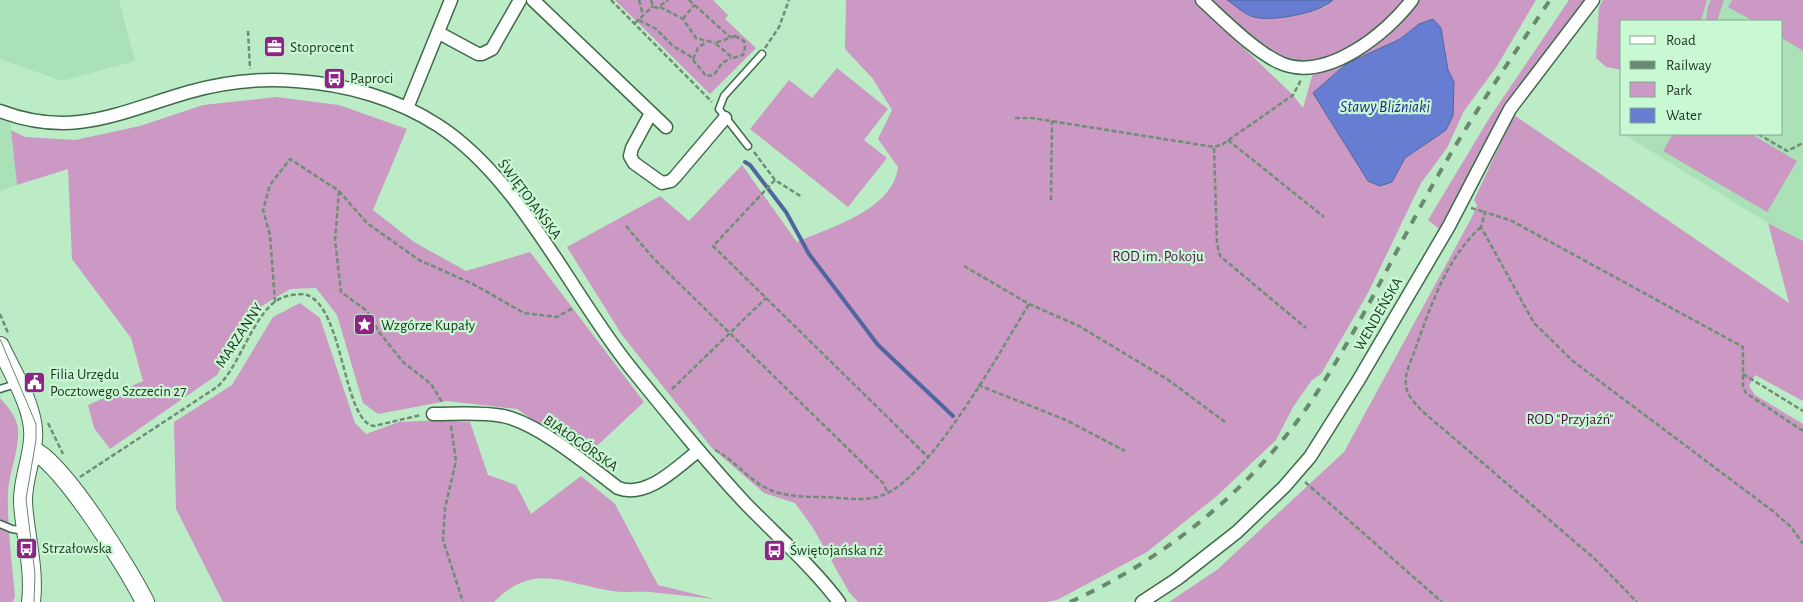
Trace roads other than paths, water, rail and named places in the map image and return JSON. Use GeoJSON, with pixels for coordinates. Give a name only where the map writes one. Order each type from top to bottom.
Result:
{"type":"FeatureCollection","features":[{"type":"Feature","properties":{"kind":"street"},"geometry":{"type":"LineString","coordinates":[[407,108],[451,0]]}},
{"type":"Feature","properties":{"kind":"street"},"geometry":{"type":"LineString","coordinates":[[439,33],[478,54],[487,53],[492,49],[520,0]]}},
{"type":"Feature","properties":{"kind":"street"},"geometry":{"type":"LineString","coordinates":[[534,0],[666,127]]}},
{"type":"Feature","properties":{"kind":"street"},"geometry":{"type":"LineString","coordinates":[[1202,0],[1273,59],[1292,67],[1307,67],[1334,61],[1358,49],[1394,21],[1412,0]]}},
{"type":"Feature","properties":{"kind":"street","name":"WENDEŃSKA"},"geometry":{"type":"LineString","coordinates":[[1142,602],[1178,579],[1237,532],[1297,474],[1324,438],[1449,226],[1510,109],[1593,0]]}},
{"type":"Feature","properties":{"kind":"street","name":"ŚWIĘTOJAŃSKA"},"geometry":{"type":"LineString","coordinates":[[0,110],[37,120],[63,123],[89,122],[125,114],[189,92],[220,85],[275,80],[326,84],[383,98],[407,108],[440,126],[467,147],[490,170],[529,221],[583,303],[628,364],[698,451],[839,602]]}},
{"type":"Feature","properties":{"kind":"street"},"geometry":{"type":"LineString","coordinates":[[651,113],[632,148],[630,156],[634,163],[662,183],[670,181],[675,177],[722,114]]}},
{"type":"Feature","properties":{"kind":"street"},"geometry":{"type":"LineString","coordinates":[[0,346],[33,425],[32,450],[23,492],[32,572],[31,602]]}},
{"type":"Feature","properties":{"kind":"street","name":"BIAŁOGÓRSKA"},"geometry":{"type":"LineString","coordinates":[[433,414],[492,415],[517,421],[551,440],[618,488],[627,492],[647,487],[698,451]]}},
{"type":"Feature","properties":{"kind":"street"},"geometry":{"type":"LineString","coordinates":[[32,450],[48,460],[69,485],[128,572],[145,602]]}},
{"type":"Feature","properties":{"kind":"lane"},"geometry":{"type":"LineString","coordinates":[[748,146],[722,114],[724,96],[762,54]]}},
{"type":"Feature","properties":{"kind":"lane"},"geometry":{"type":"LineString","coordinates":[[0,389],[17,384]]}},
{"type":"Feature","properties":{"kind":"lane"},"geometry":{"type":"LineString","coordinates":[[0,524],[12,529],[27,531]]}},
{"type":"Feature","properties":{"kind":"water"},"geometry":{"type":"Polygon","coordinates":[[[1227,0],[1333,0],[1327,5],[1307,12],[1283,17],[1262,18],[1251,16],[1227,0]]]}},
{"type":"Feature","properties":{"kind":"water","name":"Stawy Bliźniaki"},"geometry":{"type":"Polygon","coordinates":[[[1433,19],[1441,28],[1448,70],[1454,82],[1453,116],[1446,130],[1405,158],[1392,182],[1380,186],[1368,181],[1313,93],[1346,64],[1400,39],[1419,24],[1433,19]]]}},
{"type":"Feature","properties":{"kind":"waterway"},"geometry":{"type":"LineString","coordinates":[[745,162],[750,165],[786,212],[809,254],[878,345],[953,416]]}},
{"type":"Feature","properties":{"kind":"tram line"},"geometry":{"type":"LineString","coordinates":[[0,339],[36,424],[36,440],[26,499],[35,574],[34,602]]}},
{"type":"Feature","properties":{"kind":"railway"},"geometry":{"type":"LineString","coordinates":[[1070,602],[1105,585],[1171,544],[1232,494],[1285,437],[1308,406],[1341,353],[1432,186],[1460,139],[1550,0]]}},
{"type":"Feature","properties":{"kind":"place","name":"Stoprocent"},"geometry":{"type":"Point","coordinates":[274,47]}},
{"type":"Feature","properties":{"kind":"place","name":"Paproci"},"geometry":{"type":"Point","coordinates":[334,78]}},
{"type":"Feature","properties":{"kind":"place","name":"Wzgórze Kupały"},"geometry":{"type":"Point","coordinates":[365,325]}},
{"type":"Feature","properties":{"kind":"place","name":"Filia Urzędu Pocztowego Szczecin 27"},"geometry":{"type":"Point","coordinates":[34,383]}},
{"type":"Feature","properties":{"kind":"place","name":"Strzałowska"},"geometry":{"type":"Point","coordinates":[26,548]}},
{"type":"Feature","properties":{"kind":"place","name":"Świętojańska nż"},"geometry":{"type":"Point","coordinates":[774,550]}},
{"type":"Feature","properties":{"kind":"park label","name":"ROD im. Pokoju"},"geometry":{"type":"Point","coordinates":[1158,256]}},
{"type":"Feature","properties":{"kind":"park label","name":"ROD \"Przyjaźń\""},"geometry":{"type":"Point","coordinates":[1570,419]}}]}
